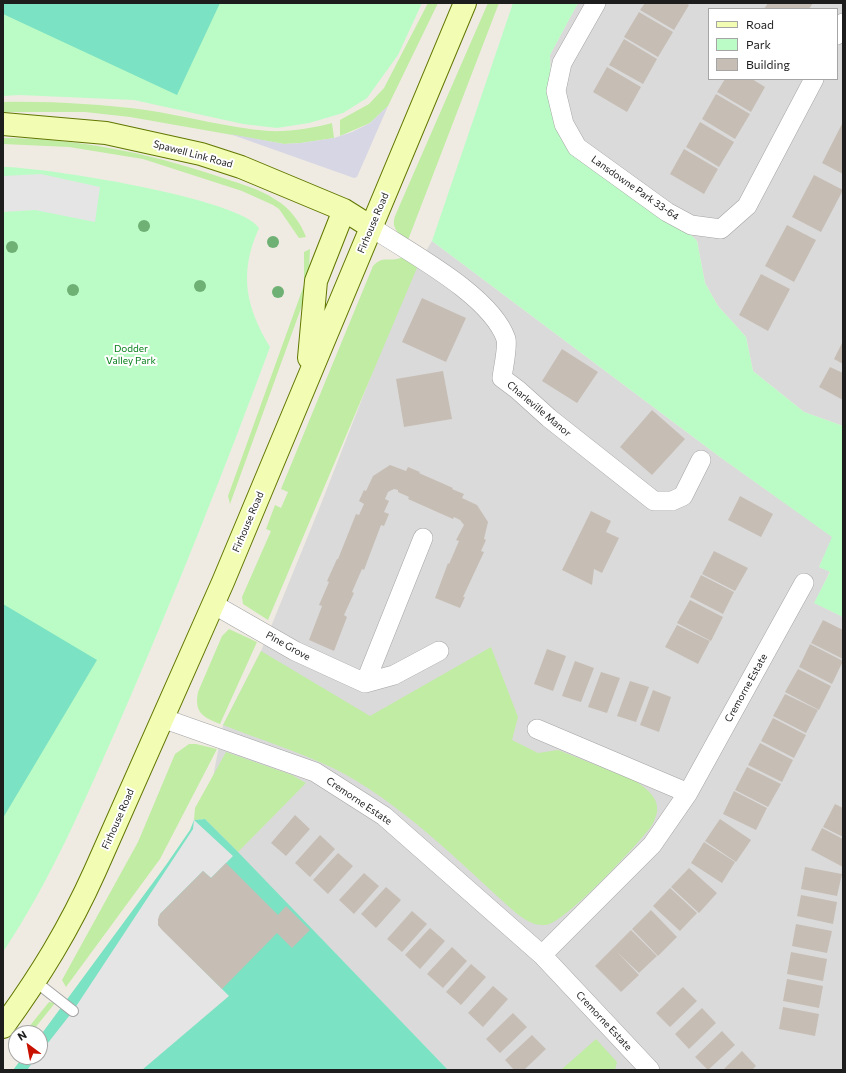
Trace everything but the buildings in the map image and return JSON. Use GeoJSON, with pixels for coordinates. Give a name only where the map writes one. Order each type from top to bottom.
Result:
{"type":"FeatureCollection","features":[{"type":"Feature","properties":{"kind":"main road","name":"Firhouse Road"},"geometry":{"type":"LineString","coordinates":[[3,1027],[36,982],[74,917],[213,604],[465,3]]}},
{"type":"Feature","properties":{"kind":"main road","name":"Spawell Link Road"},"geometry":{"type":"LineString","coordinates":[[3,124],[106,133],[201,154],[242,167],[344,210],[371,227]]}},
{"type":"Feature","properties":{"kind":"main road"},"geometry":{"type":"LineString","coordinates":[[307,379],[316,281],[344,210]]}},
{"type":"Feature","properties":{"kind":"street","name":"Lansdowne Park 33-64"},"geometry":{"type":"LineString","coordinates":[[596,3],[562,63],[556,91],[564,124],[577,146],[667,212],[691,225],[721,230],[747,206],[813,80]]}},
{"type":"Feature","properties":{"kind":"street"},"geometry":{"type":"LineString","coordinates":[[838,33],[843,23]]}},
{"type":"Feature","properties":{"kind":"street","name":"Charleville Manor"},"geometry":{"type":"LineString","coordinates":[[371,227],[467,290],[488,309],[500,325],[506,341],[502,378],[518,390],[549,418],[654,500],[672,501],[683,496],[701,460]]}},
{"type":"Feature","properties":{"kind":"street"},"geometry":{"type":"LineString","coordinates":[[365,683],[423,538]]}},
{"type":"Feature","properties":{"kind":"street","name":"Cremorne Estate"},"geometry":{"type":"LineString","coordinates":[[542,955],[652,845],[688,793],[804,583]]}},
{"type":"Feature","properties":{"kind":"street","name":"Pine Grove"},"geometry":{"type":"LineString","coordinates":[[213,604],[295,651],[365,683]]}},
{"type":"Feature","properties":{"kind":"street"},"geometry":{"type":"LineString","coordinates":[[365,683],[394,675],[439,651]]}},
{"type":"Feature","properties":{"kind":"street","name":"Cremorne Estate"},"geometry":{"type":"LineString","coordinates":[[162,718],[315,772],[384,816],[542,955],[644,1068]]}},
{"type":"Feature","properties":{"kind":"street"},"geometry":{"type":"LineString","coordinates":[[537,729],[688,793]]}},
{"type":"Feature","properties":{"kind":"lane"},"geometry":{"type":"LineString","coordinates":[[36,982],[73,1011]]}},
{"type":"Feature","properties":{"kind":"shaded area"},"geometry":{"type":"Polygon","coordinates":[[[578,3],[843,3],[843,426],[804,412],[753,371],[746,337],[718,306],[705,283],[697,241],[666,210],[577,147],[551,91],[550,55],[578,3]]]}},
{"type":"Feature","properties":{"kind":"shaded area"},"geometry":{"type":"Polygon","coordinates":[[[388,106],[357,177],[354,178],[230,134],[284,144],[334,138],[352,132],[370,123],[388,106]]]}},
{"type":"Feature","properties":{"kind":"shaded area"},"geometry":{"type":"Polygon","coordinates":[[[41,174],[100,187],[95,222],[35,210],[3,212],[3,176],[41,174]]]}},
{"type":"Feature","properties":{"kind":"shaded area"},"geometry":{"type":"Polygon","coordinates":[[[432,241],[720,457],[833,537],[819,567],[830,571],[815,603],[843,617],[843,1070],[448,1070],[205,819],[223,725],[261,651],[321,504],[408,281],[432,241]]]}},
{"type":"Feature","properties":{"kind":"shaded area"},"geometry":{"type":"Polygon","coordinates":[[[194,820],[233,856],[211,878],[203,871],[160,914],[158,925],[229,996],[142,1070],[27,1070],[31,1065],[48,1065],[48,1043],[73,1011],[193,829],[194,820]]]}},
{"type":"Feature","properties":{"kind":"green space"},"geometry":{"type":"Polygon","coordinates":[[[3,3],[422,3],[398,55],[367,98],[343,113],[309,123],[277,128],[243,124],[134,100],[19,95],[3,96],[3,3]]]}},
{"type":"Feature","properties":{"kind":"green space"},"geometry":{"type":"Polygon","coordinates":[[[3,3],[220,3],[177,95],[3,14],[3,3]]]}},
{"type":"Feature","properties":{"kind":"green space"},"geometry":{"type":"Polygon","coordinates":[[[428,3],[438,3],[388,106],[370,123],[340,136],[340,120],[369,104],[384,88],[428,3]]]}},
{"type":"Feature","properties":{"kind":"green space"},"geometry":{"type":"Polygon","coordinates":[[[488,3],[499,3],[408,240],[396,230],[394,224],[395,216],[488,3]]]}},
{"type":"Feature","properties":{"kind":"green space"},"geometry":{"type":"Polygon","coordinates":[[[513,3],[578,3],[550,55],[551,91],[560,124],[666,210],[697,241],[705,283],[718,306],[746,337],[753,371],[804,412],[843,426],[843,617],[814,603],[830,572],[819,567],[832,537],[720,457],[432,241],[513,3]]]}},
{"type":"Feature","properties":{"kind":"green space"},"geometry":{"type":"Polygon","coordinates":[[[3,102],[57,103],[128,108],[269,131],[301,129],[332,123],[334,138],[284,144],[130,117],[85,112],[3,112],[3,102]]]}},
{"type":"Feature","properties":{"kind":"green space"},"geometry":{"type":"Polygon","coordinates":[[[3,138],[58,141],[112,148],[165,160],[240,184],[262,192],[281,203],[298,221],[306,237],[299,238],[279,209],[242,191],[143,159],[69,147],[3,144],[3,138]]]}},
{"type":"Feature","properties":{"kind":"green space","name":"Dodder Valley Park"},"geometry":{"type":"Polygon","coordinates":[[[3,167],[57,172],[139,186],[217,206],[244,217],[259,228],[249,259],[247,274],[248,289],[250,303],[255,317],[270,347],[197,536],[119,723],[80,811],[52,869],[3,952],[3,167]]]}},
{"type":"Feature","properties":{"kind":"green space"},"geometry":{"type":"Polygon","coordinates":[[[310,249],[308,289],[230,504],[228,496],[304,285],[304,252],[310,249]]]}},
{"type":"Feature","properties":{"kind":"green space"},"geometry":{"type":"Polygon","coordinates":[[[425,249],[268,620],[243,604],[242,597],[271,531],[266,529],[275,505],[281,508],[288,492],[281,489],[373,266],[382,260],[397,259],[425,249]]]}},
{"type":"Feature","properties":{"kind":"green space"},"geometry":{"type":"Polygon","coordinates":[[[3,604],[97,660],[3,818],[3,604]]]}},
{"type":"Feature","properties":{"kind":"green space"},"geometry":{"type":"Polygon","coordinates":[[[229,629],[257,642],[220,724],[201,713],[197,705],[197,699],[198,692],[222,636],[229,629]]]}},
{"type":"Feature","properties":{"kind":"green space"},"geometry":{"type":"Polygon","coordinates":[[[491,647],[518,717],[512,740],[538,753],[558,750],[636,781],[651,794],[657,807],[657,814],[651,827],[616,866],[568,912],[546,925],[533,923],[516,913],[429,834],[406,815],[358,782],[320,762],[223,725],[261,651],[370,716],[491,647]]]}},
{"type":"Feature","properties":{"kind":"green space"},"geometry":{"type":"Polygon","coordinates":[[[189,744],[196,744],[217,749],[160,859],[66,987],[62,980],[138,842],[175,754],[189,744]]]}},
{"type":"Feature","properties":{"kind":"green space"},"geometry":{"type":"Polygon","coordinates":[[[226,752],[292,775],[306,783],[238,852],[205,819],[194,820],[195,808],[226,752]]]}},
{"type":"Feature","properties":{"kind":"green space"},"geometry":{"type":"Polygon","coordinates":[[[205,819],[448,1070],[13,1070],[17,1065],[48,1065],[48,1025],[166,865],[190,830],[194,820],[205,819]]]}},
{"type":"Feature","properties":{"kind":"green space"},"geometry":{"type":"Polygon","coordinates":[[[49,1002],[55,1003],[37,1025],[30,1025],[49,1002]]]}},
{"type":"Feature","properties":{"kind":"green space"},"geometry":{"type":"Polygon","coordinates":[[[596,1039],[617,1062],[615,1070],[561,1070],[596,1039]]]}}]}
